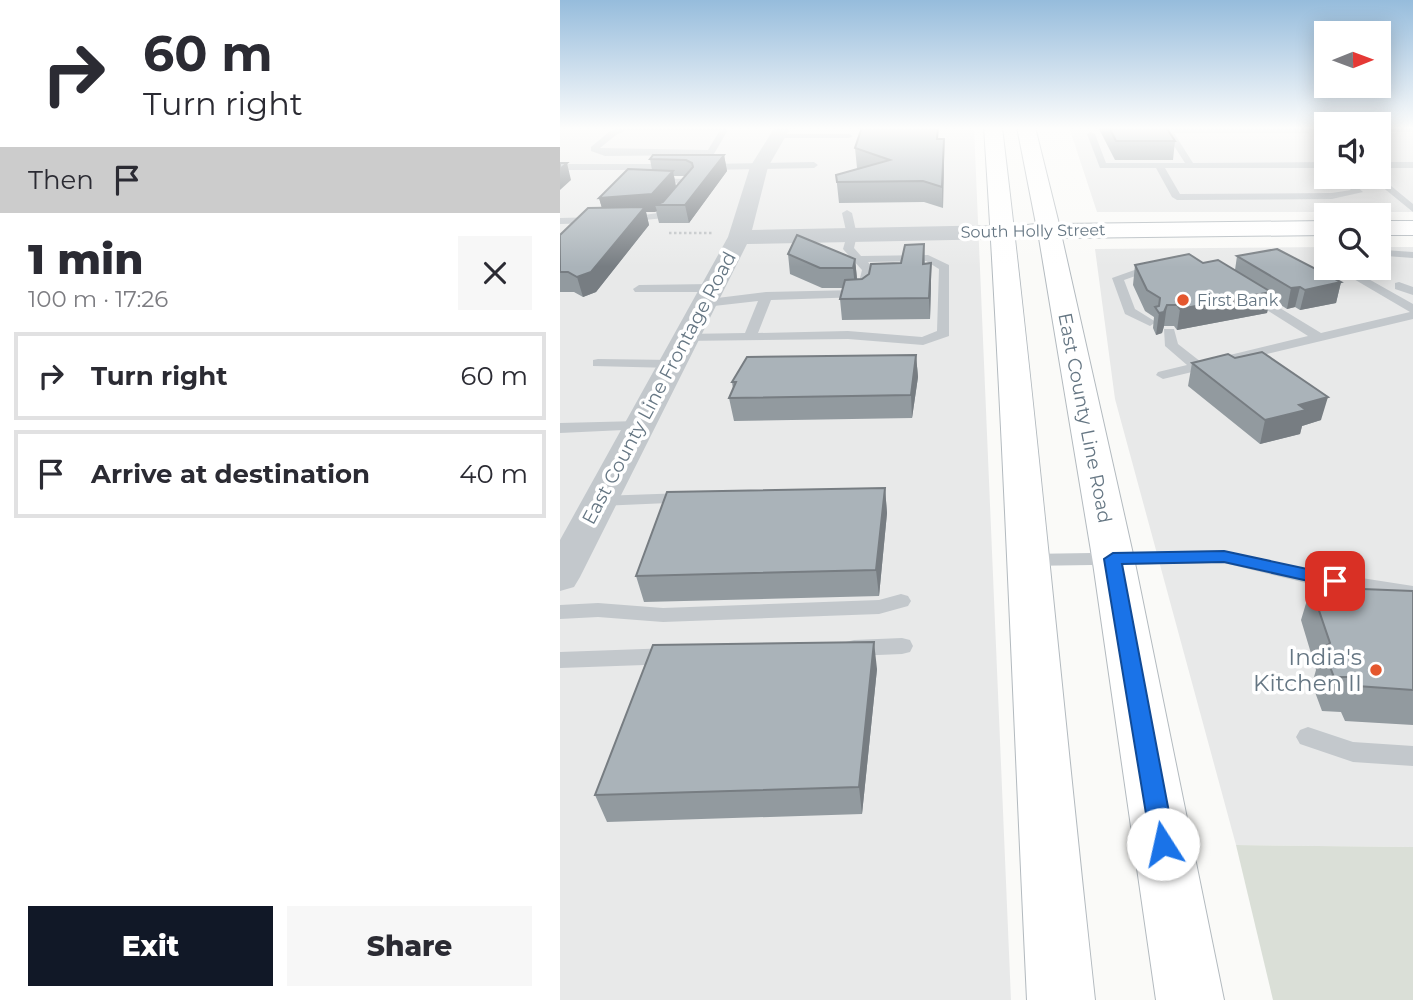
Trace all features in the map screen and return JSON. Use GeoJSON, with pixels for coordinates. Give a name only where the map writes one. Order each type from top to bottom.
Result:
{"type":"FeatureCollection","features":[{"type":"Feature","properties":{"kind":"main road"},"geometry":{"type":"LineString","coordinates":[[997,174],[1061,1000]]}},
{"type":"Feature","properties":{"kind":"main road","name":"East County Line Road"},"geometry":{"type":"LineString","coordinates":[[1036,174],[1113,559],[1191,1000]]}},
{"type":"Feature","properties":{"kind":"main road","name":"South Holly Street"},"geometry":{"type":"LineString","coordinates":[[1003,232],[1314,228]]}},
{"type":"Feature","properties":{"kind":"main road"},"geometry":{"type":"LineString","coordinates":[[1391,228],[1413,228]]}},
{"type":"Feature","properties":{"kind":"street","name":"East County Line Frontage Road"},"geometry":{"type":"LineString","coordinates":[[560,576],[739,237],[757,174]]}},
{"type":"Feature","properties":{"kind":"street","name":"South Holly Street"},"geometry":{"type":"LineString","coordinates":[[739,237],[850,224],[1003,232]]}},
{"type":"Feature","properties":{"kind":"lane"},"geometry":{"type":"LineString","coordinates":[[628,180],[634,174]]}},
{"type":"Feature","properties":{"kind":"lane"},"geometry":{"type":"LineString","coordinates":[[1163,174],[1177,197],[1332,196],[1358,192],[1355,189]]}},
{"type":"Feature","properties":{"kind":"lane"},"geometry":{"type":"LineString","coordinates":[[560,221],[656,218],[661,216],[689,182],[640,180]]}},
{"type":"Feature","properties":{"kind":"lane"},"geometry":{"type":"LineString","coordinates":[[1332,196],[1336,189]]}},
{"type":"Feature","properties":{"kind":"lane"},"geometry":{"type":"LineString","coordinates":[[1389,189],[1413,209]]}},
{"type":"Feature","properties":{"kind":"lane"},"geometry":{"type":"LineString","coordinates":[[585,221],[602,204]]}},
{"type":"Feature","properties":{"kind":"lane"},"geometry":{"type":"LineString","coordinates":[[639,289],[709,295],[862,293],[868,268],[848,249],[850,224]]}},
{"type":"Feature","properties":{"kind":"lane"},"geometry":{"type":"LineString","coordinates":[[1391,256],[1409,257]]}},
{"type":"Feature","properties":{"kind":"lane"},"geometry":{"type":"LineString","coordinates":[[598,363],[750,337],[848,335],[923,341],[944,333],[945,267],[938,260],[858,259]]}},
{"type":"Feature","properties":{"kind":"lane"},"geometry":{"type":"LineString","coordinates":[[1150,322],[1129,311],[1118,278],[1126,272],[1174,261]]}},
{"type":"Feature","properties":{"kind":"lane"},"geometry":{"type":"LineString","coordinates":[[1366,280],[1413,309]]}},
{"type":"Feature","properties":{"kind":"lane"},"geometry":{"type":"LineString","coordinates":[[1244,290],[1318,337]]}},
{"type":"Feature","properties":{"kind":"lane"},"geometry":{"type":"LineString","coordinates":[[750,337],[766,296]]}},
{"type":"Feature","properties":{"kind":"lane"},"geometry":{"type":"LineString","coordinates":[[1163,374],[1413,315]]}},
{"type":"Feature","properties":{"kind":"lane"},"geometry":{"type":"LineString","coordinates":[[1170,332],[1172,346],[1196,365]]}},
{"type":"Feature","properties":{"kind":"lane"},"geometry":{"type":"LineString","coordinates":[[560,428],[639,426]]}},
{"type":"Feature","properties":{"kind":"lane"},"geometry":{"type":"LineString","coordinates":[[600,501],[685,498]]}},
{"type":"Feature","properties":{"kind":"lane"},"geometry":{"type":"LineString","coordinates":[[1026,560],[1224,556],[1310,577],[1413,593]]}},
{"type":"Feature","properties":{"kind":"lane"},"geometry":{"type":"LineString","coordinates":[[560,612],[598,610],[663,615],[879,607],[901,600]]}},
{"type":"Feature","properties":{"kind":"lane"},"geometry":{"type":"LineString","coordinates":[[832,649],[902,646]]}},
{"type":"Feature","properties":{"kind":"lane"},"geometry":{"type":"LineString","coordinates":[[560,660],[694,655]]}},
{"type":"Feature","properties":{"kind":"lane"},"geometry":{"type":"LineString","coordinates":[[1308,737],[1353,752],[1413,756]]}},
{"type":"Feature","properties":{"kind":"shaded area"},"geometry":{"type":"Polygon","coordinates":[[[560,174],[976,174],[1011,1000],[560,1000],[560,174]]]}},
{"type":"Feature","properties":{"kind":"shaded area"},"geometry":{"type":"Polygon","coordinates":[[[1084,174],[1314,174],[1314,189],[1391,189],[1391,174],[1413,174],[1413,212],[1391,212],[1391,203],[1314,203],[1314,212],[1097,212],[1084,174]]]}},
{"type":"Feature","properties":{"kind":"shaded area"},"geometry":{"type":"Polygon","coordinates":[[[1314,247],[1314,280],[1391,280],[1391,247],[1413,247],[1413,847],[1236,845],[1115,399],[1095,249],[1314,247]]]}},
{"type":"Feature","properties":{"kind":"shaded area"},"geometry":{"type":"Polygon","coordinates":[[[1236,845],[1413,847],[1413,1000],[1273,1000],[1236,845]]]}},
{"type":"Feature","properties":{"kind":"building"},"geometry":{"type":"Polygon","coordinates":[[[623,174],[671,174],[652,194],[599,198],[623,174]]]}},
{"type":"Feature","properties":{"kind":"building"},"geometry":{"type":"Polygon","coordinates":[[[687,174],[709,174],[685,205],[655,205],[663,202],[687,174]]]}},
{"type":"Feature","properties":{"kind":"building"},"geometry":{"type":"Polygon","coordinates":[[[943,174],[942,187],[923,181],[837,182],[836,175],[943,174]]]}},
{"type":"Feature","properties":{"kind":"building"},"geometry":{"type":"Polygon","coordinates":[[[645,207],[591,272],[577,277],[568,272],[560,272],[560,235],[588,208],[645,207]]]}},
{"type":"Feature","properties":{"kind":"building"},"geometry":{"type":"Polygon","coordinates":[[[797,235],[855,259],[853,268],[820,268],[788,254],[797,235]]]}},
{"type":"Feature","properties":{"kind":"building"},"geometry":{"type":"Polygon","coordinates":[[[924,244],[923,264],[931,263],[929,298],[840,299],[845,280],[862,279],[869,274],[871,264],[901,263],[905,245],[924,244]]]}},
{"type":"Feature","properties":{"kind":"building"},"geometry":{"type":"Polygon","coordinates":[[[1277,249],[1314,268],[1314,280],[1341,282],[1305,290],[1300,287],[1291,288],[1237,256],[1277,249]]]}},
{"type":"Feature","properties":{"kind":"building"},"geometry":{"type":"Polygon","coordinates":[[[1189,254],[1203,263],[1218,260],[1271,292],[1180,309],[1177,305],[1167,305],[1164,312],[1159,313],[1155,307],[1159,306],[1160,298],[1147,290],[1135,265],[1189,254]]]}},
{"type":"Feature","properties":{"kind":"building"},"geometry":{"type":"Polygon","coordinates":[[[1262,352],[1328,397],[1299,405],[1306,410],[1265,420],[1192,363],[1228,354],[1235,358],[1262,352]]]}},
{"type":"Feature","properties":{"kind":"building"},"geometry":{"type":"Polygon","coordinates":[[[916,355],[911,395],[729,398],[736,382],[732,382],[747,357],[916,355]]]}},
{"type":"Feature","properties":{"kind":"building"},"geometry":{"type":"Polygon","coordinates":[[[885,488],[876,570],[636,576],[667,492],[885,488]]]}},
{"type":"Feature","properties":{"kind":"building"},"geometry":{"type":"Polygon","coordinates":[[[1311,587],[1413,591],[1413,690],[1357,686],[1353,677],[1334,677],[1323,649],[1330,643],[1311,587]]]}},
{"type":"Feature","properties":{"kind":"building"},"geometry":{"type":"Polygon","coordinates":[[[874,642],[859,787],[595,795],[653,645],[874,642]]]}},
{"type":"Feature","properties":{"kind":"place","name":"First Bank"},"geometry":{"type":"Point","coordinates":[1183,300]}},
{"type":"Feature","properties":{"kind":"place","name":"India's Kitchen II"},"geometry":{"type":"Point","coordinates":[1376,670]}},
{"type":"Feature","properties":{"kind":"route"},"geometry":{"type":"LineString","coordinates":[[1163,844],[1113,559],[1224,556],[1335,581]]}}]}
